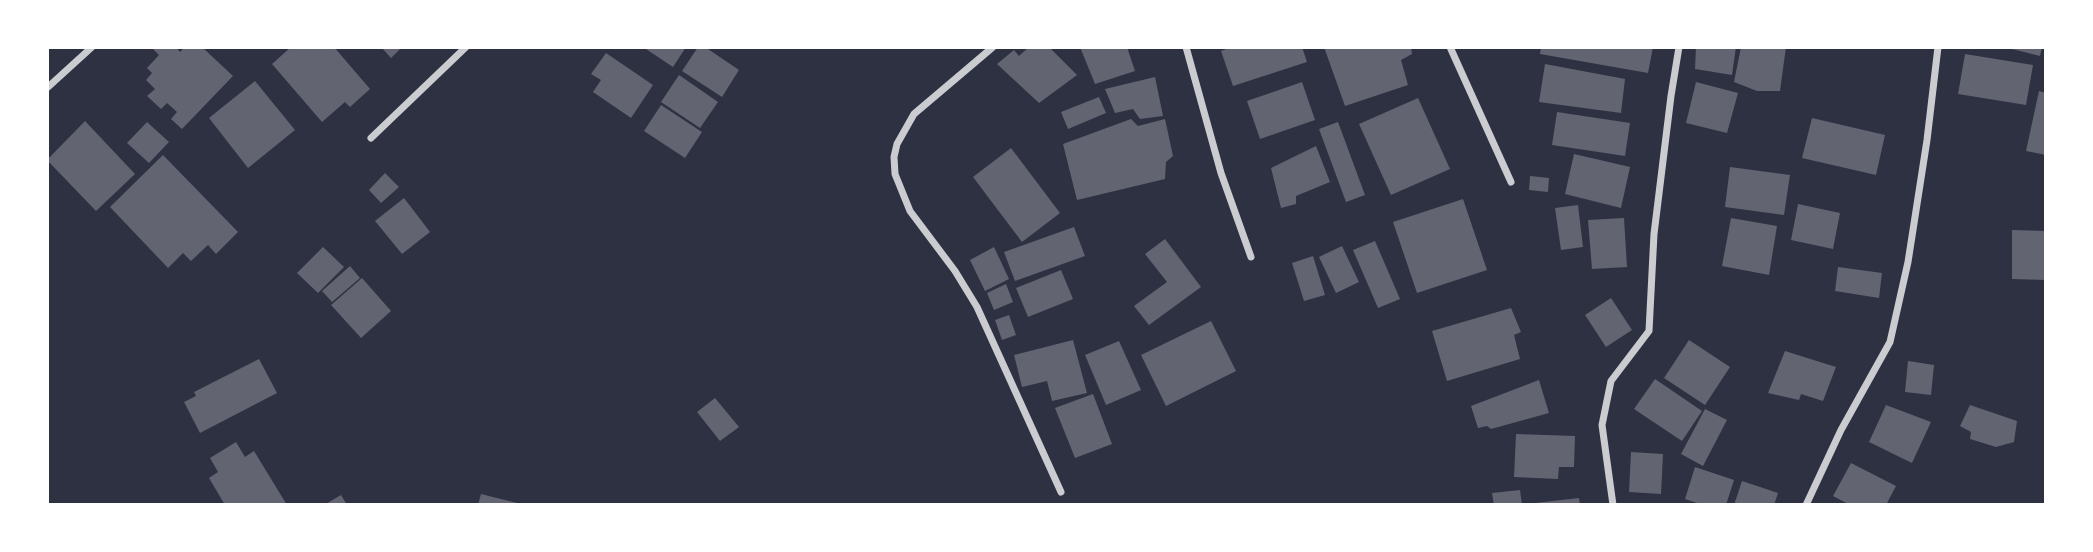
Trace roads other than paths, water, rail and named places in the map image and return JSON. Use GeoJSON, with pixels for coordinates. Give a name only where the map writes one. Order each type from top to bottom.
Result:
{"type":"FeatureCollection","features":[{"type":"Feature","properties":{"kind":"street"},"geometry":{"type":"LineString","coordinates":[[47,88],[92,47]]}},
{"type":"Feature","properties":{"kind":"street"},"geometry":{"type":"LineString","coordinates":[[371,138],[466,47]]}},
{"type":"Feature","properties":{"kind":"street"},"geometry":{"type":"LineString","coordinates":[[993,47],[914,114],[897,144],[894,157],[895,174],[910,211],[955,271],[977,307],[1062,492]]}},
{"type":"Feature","properties":{"kind":"street"},"geometry":{"type":"LineString","coordinates":[[1186,47],[1221,173],[1251,257]]}},
{"type":"Feature","properties":{"kind":"street"},"geometry":{"type":"LineString","coordinates":[[1450,47],[1511,182]]}},
{"type":"Feature","properties":{"kind":"street"},"geometry":{"type":"LineString","coordinates":[[1613,505],[1602,425],[1611,382],[1649,331],[1654,234],[1679,47]]}},
{"type":"Feature","properties":{"kind":"street"},"geometry":{"type":"LineString","coordinates":[[1806,505],[1841,430],[1889,342],[1909,262],[1938,47]]}}]}
